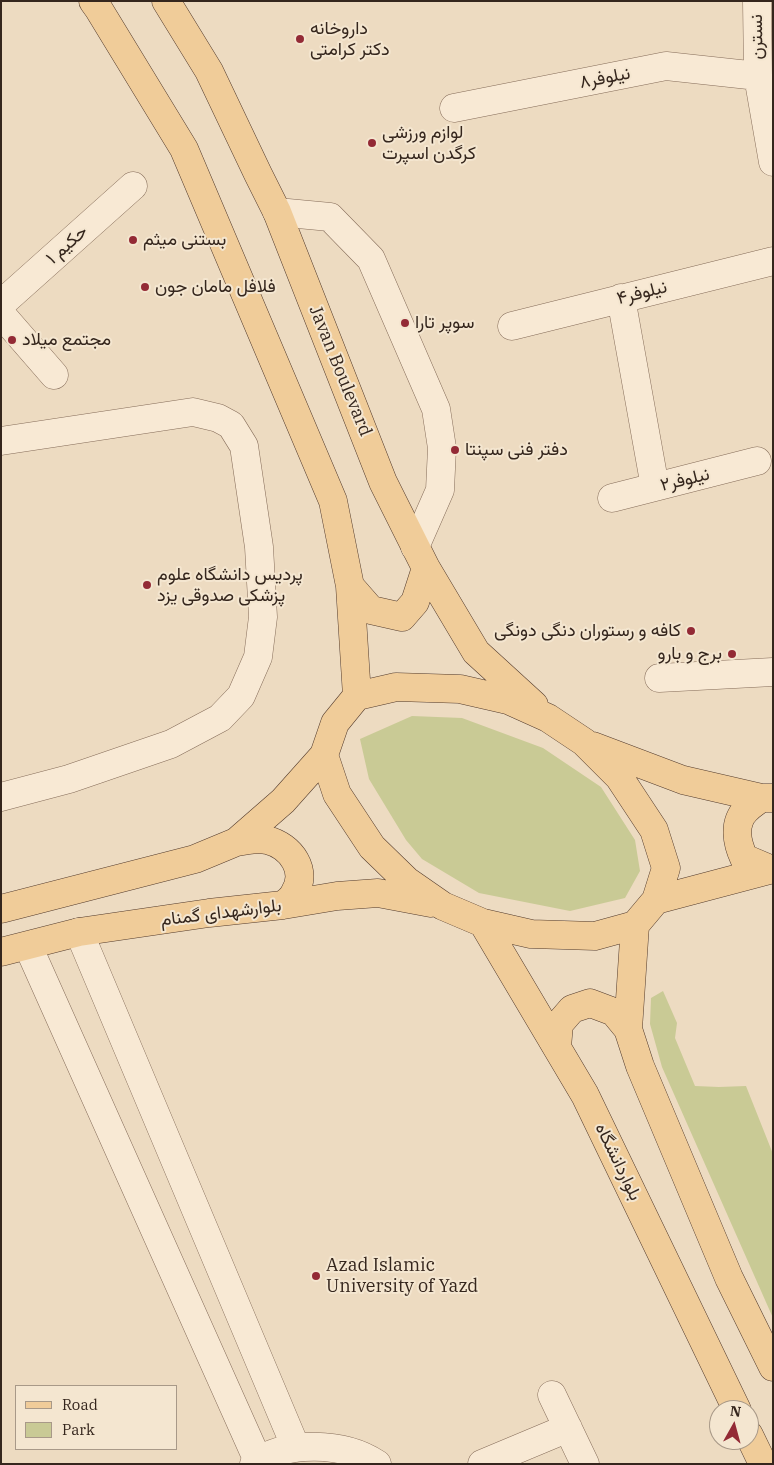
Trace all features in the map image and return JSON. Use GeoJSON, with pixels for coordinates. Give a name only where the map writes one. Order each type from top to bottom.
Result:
{"type":"FeatureCollection","features":[{"type":"Feature","properties":{"kind":"main road"},"geometry":{"type":"LineString","coordinates":[[93,1],[184,149],[333,501],[350,586],[357,696]]}},
{"type":"Feature","properties":{"kind":"main road","name":"Javan Boulevard"},"geometry":{"type":"LineString","coordinates":[[166,1],[209,70],[277,212],[383,482],[420,557],[476,652],[548,718]]}},
{"type":"Feature","properties":{"kind":"main road"},"geometry":{"type":"LineString","coordinates":[[350,586],[371,610],[402,617],[415,602],[420,557]]}},
{"type":"Feature","properties":{"kind":"main road"},"geometry":{"type":"LineString","coordinates":[[1,909],[195,860],[236,842],[283,801],[324,755],[335,723],[357,696],[396,687],[460,689],[508,700],[548,718],[584,742],[618,777],[654,830],[666,868],[656,900],[635,925],[595,936],[531,934],[483,923],[443,906],[407,881],[372,847],[337,794],[324,755]]}},
{"type":"Feature","properties":{"kind":"main road"},"geometry":{"type":"LineString","coordinates":[[584,742],[683,780],[767,798]]}},
{"type":"Feature","properties":{"kind":"main road"},"geometry":{"type":"LineString","coordinates":[[767,798],[744,811],[739,822],[737,835],[738,847],[744,858],[771,869]]}},
{"type":"Feature","properties":{"kind":"main road"},"geometry":{"type":"LineString","coordinates":[[236,842],[266,840],[279,844],[291,853],[297,862],[300,879],[294,894],[283,905]]}},
{"type":"Feature","properties":{"kind":"main road"},"geometry":{"type":"LineString","coordinates":[[656,900],[771,869]]}},
{"type":"Feature","properties":{"kind":"main road","name":"بلوارشهدای گمنام"},"geometry":{"type":"LineString","coordinates":[[1,952],[79,932],[337,896],[378,893],[443,906]]}},
{"type":"Feature","properties":{"kind":"main road"},"geometry":{"type":"LineString","coordinates":[[1,900],[33,901]]}},
{"type":"Feature","properties":{"kind":"main road","name":"بلواردانشگاه"},"geometry":{"type":"LineString","coordinates":[[483,923],[585,1094],[732,1400]]}},
{"type":"Feature","properties":{"kind":"main road"},"geometry":{"type":"LineString","coordinates":[[628,1029],[635,925]]}},
{"type":"Feature","properties":{"kind":"main road"},"geometry":{"type":"LineString","coordinates":[[557,1047],[559,1024],[572,1009],[590,1003],[614,1012],[628,1029],[640,1066],[730,1278],[773,1367]]}},
{"type":"Feature","properties":{"kind":"main road"},"geometry":{"type":"LineString","coordinates":[[756,1450],[763,1464]]}},
{"type":"Feature","properties":{"kind":"street","name":"نسترن"},"geometry":{"type":"LineString","coordinates":[[757,1],[758,76],[773,162]]}},
{"type":"Feature","properties":{"kind":"street","name":"نیلوفر۸"},"geometry":{"type":"LineString","coordinates":[[454,108],[666,66],[758,76]]}},
{"type":"Feature","properties":{"kind":"street","name":"حکیم ۱"},"geometry":{"type":"LineString","coordinates":[[1,304],[133,186]]}},
{"type":"Feature","properties":{"kind":"street"},"geometry":{"type":"LineString","coordinates":[[277,212],[330,217],[371,259],[436,410],[442,448],[440,490],[420,557]]}},
{"type":"Feature","properties":{"kind":"street","name":"نیلوفر۴"},"geometry":{"type":"LineString","coordinates":[[512,326],[773,261]]}},
{"type":"Feature","properties":{"kind":"street"},"geometry":{"type":"LineString","coordinates":[[621,298],[655,487]]}},
{"type":"Feature","properties":{"kind":"street"},"geometry":{"type":"LineString","coordinates":[[1,314],[54,376]]}},
{"type":"Feature","properties":{"kind":"street"},"geometry":{"type":"LineString","coordinates":[[1,441],[193,412],[218,418],[231,425],[244,446],[259,547],[263,617],[258,657],[241,696],[220,718],[171,744],[68,779],[1,797]]}},
{"type":"Feature","properties":{"kind":"street","name":"نیلوفر۲"},"geometry":{"type":"LineString","coordinates":[[612,498],[758,461]]}},
{"type":"Feature","properties":{"kind":"street"},"geometry":{"type":"LineString","coordinates":[[659,678],[773,672]]}},
{"type":"Feature","properties":{"kind":"street"},"geometry":{"type":"LineString","coordinates":[[79,932],[296,1448]]}},
{"type":"Feature","properties":{"kind":"street"},"geometry":{"type":"LineString","coordinates":[[28,946],[256,1462],[276,1453],[296,1448],[322,1446],[348,1450],[377,1464]]}},
{"type":"Feature","properties":{"kind":"street"},"geometry":{"type":"LineString","coordinates":[[552,1395],[586,1464]]}},
{"type":"Feature","properties":{"kind":"street"},"geometry":{"type":"LineString","coordinates":[[482,1464],[568,1428]]}},
{"type":"Feature","properties":{"kind":"green space"},"geometry":{"type":"Polygon","coordinates":[[[412,716],[462,718],[543,748],[601,787],[635,840],[640,871],[625,898],[570,911],[479,893],[422,859],[406,840],[369,779],[360,739],[412,716]]]}},
{"type":"Feature","properties":{"kind":"green space"},"geometry":{"type":"Polygon","coordinates":[[[663,991],[677,1023],[675,1038],[695,1086],[746,1086],[773,1154],[773,1318],[662,1067],[650,1024],[651,998],[663,991]]]}},
{"type":"Feature","properties":{"kind":"place","name":"داروخانه دکتر کرامتی"},"geometry":{"type":"Point","coordinates":[300,39]}},
{"type":"Feature","properties":{"kind":"place","name":"لوازم ورزشی کرگدن اسپرت"},"geometry":{"type":"Point","coordinates":[372,143]}},
{"type":"Feature","properties":{"kind":"place","name":"بستنی میثم"},"geometry":{"type":"Point","coordinates":[133,240]}},
{"type":"Feature","properties":{"kind":"place","name":"فلافل مامان جون"},"geometry":{"type":"Point","coordinates":[145,287]}},
{"type":"Feature","properties":{"kind":"place","name":"سوپر تارا"},"geometry":{"type":"Point","coordinates":[405,323]}},
{"type":"Feature","properties":{"kind":"place","name":"مجتمع میلاد"},"geometry":{"type":"Point","coordinates":[12,340]}},
{"type":"Feature","properties":{"kind":"place","name":"دفتر فنی سپنتا"},"geometry":{"type":"Point","coordinates":[455,450]}},
{"type":"Feature","properties":{"kind":"place","name":"پردیس دانشگاه علوم پزشکی صدوقی یزد"},"geometry":{"type":"Point","coordinates":[147,585]}},
{"type":"Feature","properties":{"kind":"place","name":"کافه و رستوران دنگی دونگی"},"geometry":{"type":"Point","coordinates":[691,631]}},
{"type":"Feature","properties":{"kind":"place","name":"برج و بارو"},"geometry":{"type":"Point","coordinates":[732,654]}},
{"type":"Feature","properties":{"kind":"place","name":"Azad Islamic University of Yazd"},"geometry":{"type":"Point","coordinates":[316,1276]}}]}
